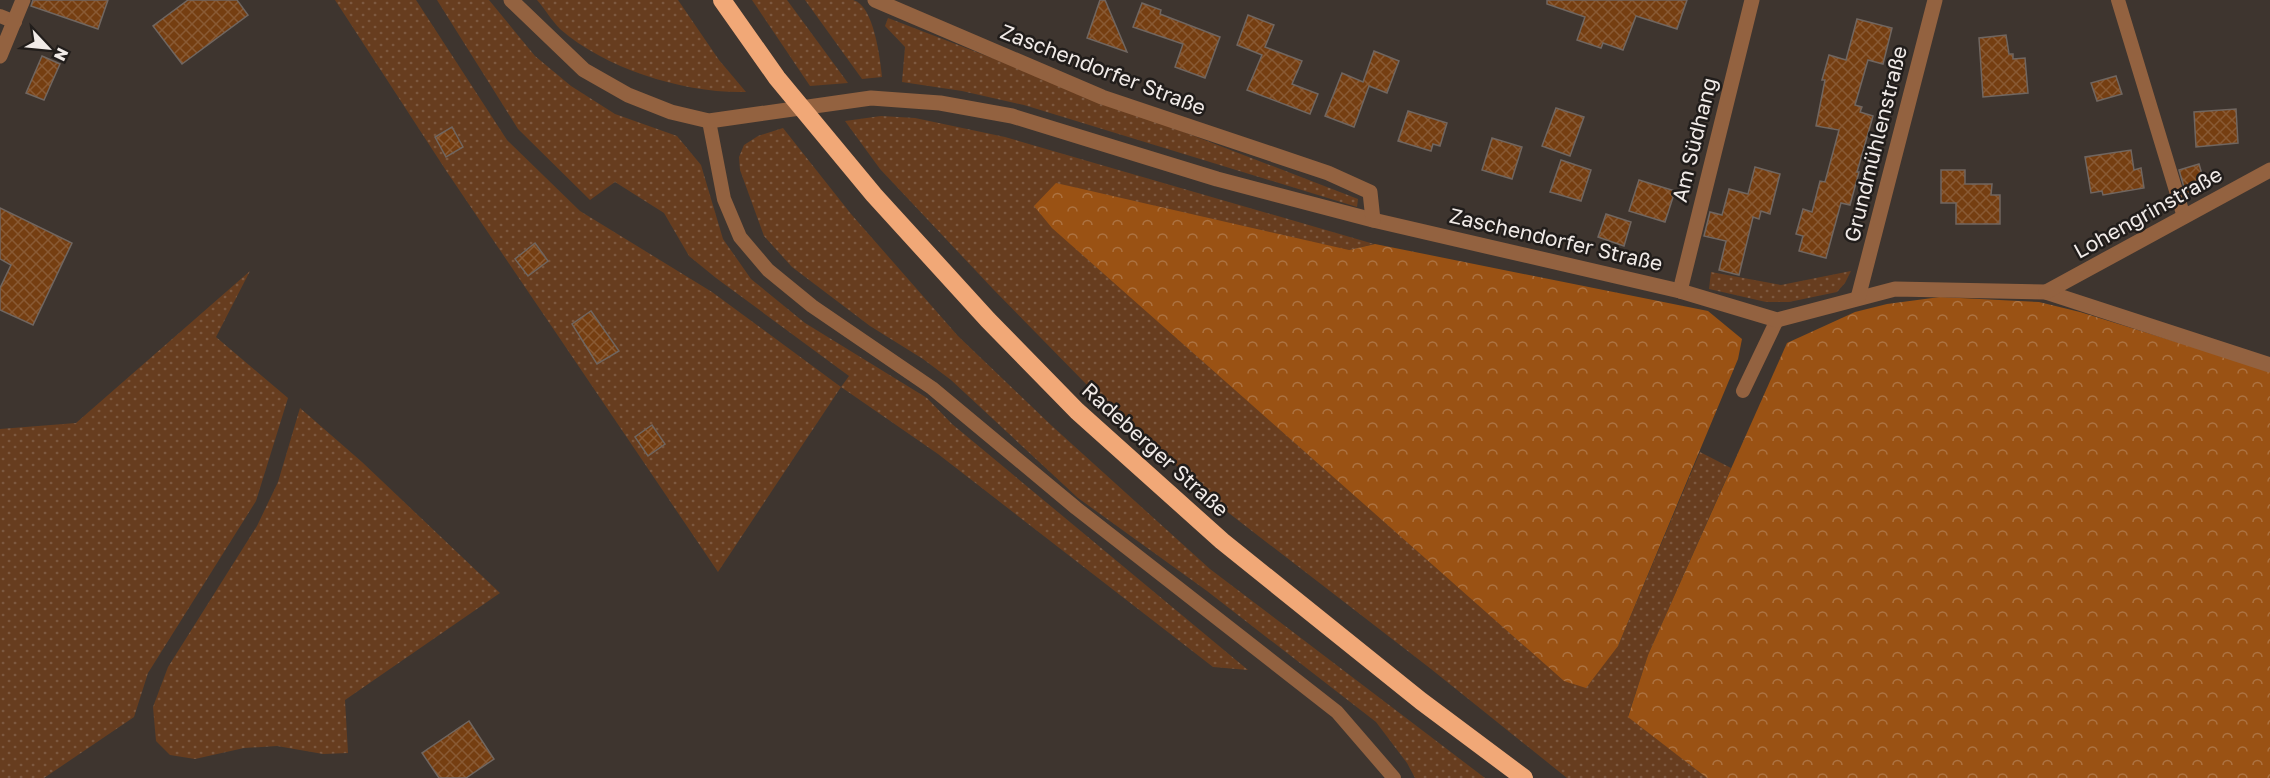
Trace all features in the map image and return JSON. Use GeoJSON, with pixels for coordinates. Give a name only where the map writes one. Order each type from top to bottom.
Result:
{"type":"FeatureCollection","features":[{"type":"Feature","properties":{"kind":"highway","name":"Radeberger Straße"},"geometry":{"type":"LineString","coordinates":[[722,0],[777,78],[874,195],[988,320],[1077,411],[1222,541],[1421,701],[1524,778]]}},
{"type":"Feature","properties":{"kind":"street"},"geometry":{"type":"LineString","coordinates":[[0,56],[23,0]]}},
{"type":"Feature","properties":{"kind":"street"},"geometry":{"type":"LineString","coordinates":[[511,0],[584,70],[628,95],[671,112],[709,121],[871,98],[940,103],[1012,116],[1217,179],[1373,220]]}},
{"type":"Feature","properties":{"kind":"street","name":"Zaschendorfer Straße"},"geometry":{"type":"LineString","coordinates":[[875,0],[1102,97],[1328,174],[1370,192],[1373,220],[1680,291],[1777,320]]}},
{"type":"Feature","properties":{"kind":"street","name":"Am Südhang"},"geometry":{"type":"LineString","coordinates":[[1680,291],[1752,0]]}},
{"type":"Feature","properties":{"kind":"street","name":"Grundmühlenstraße"},"geometry":{"type":"LineString","coordinates":[[1858,298],[1935,0]]}},
{"type":"Feature","properties":{"kind":"street","name":"Lohengrinstraße"},"geometry":{"type":"LineString","coordinates":[[2046,292],[2270,170]]}},
{"type":"Feature","properties":{"kind":"street"},"geometry":{"type":"LineString","coordinates":[[1777,320],[1895,289],[2046,292],[2270,365]]}},
{"type":"Feature","properties":{"kind":"lane"},"geometry":{"type":"LineString","coordinates":[[2118,0],[2184,217]]}},
{"type":"Feature","properties":{"kind":"lane"},"geometry":{"type":"LineString","coordinates":[[0,16],[15,22]]}},
{"type":"Feature","properties":{"kind":"lane"},"geometry":{"type":"LineString","coordinates":[[709,121],[724,199],[740,237],[768,270],[812,306],[932,388],[1076,508],[1337,712],[1394,778]]}},
{"type":"Feature","properties":{"kind":"lane"},"geometry":{"type":"LineString","coordinates":[[1743,391],[1777,320]]}},
{"type":"Feature","properties":{"kind":"shaded area"},"geometry":{"type":"Polygon","coordinates":[[[335,0],[416,0],[507,140],[580,211],[712,292],[841,387],[718,572],[447,172],[335,0]]]}},
{"type":"Feature","properties":{"kind":"shaded area"},"geometry":{"type":"Polygon","coordinates":[[[437,0],[489,0],[535,56],[571,86],[615,114],[677,136],[701,165],[723,239],[751,279],[805,323],[927,398],[952,424],[1248,670],[1213,667],[938,454],[841,387],[849,376],[689,256],[664,213],[615,182],[590,200],[518,129],[437,0]]]}},
{"type":"Feature","properties":{"kind":"shaded area"},"geometry":{"type":"Polygon","coordinates":[[[537,0],[678,0],[719,60],[746,92],[698,89],[623,67],[578,43],[560,29],[537,0]]]}},
{"type":"Feature","properties":{"kind":"shaded area"},"geometry":{"type":"Polygon","coordinates":[[[752,0],[787,0],[848,83],[810,86],[752,0]]]}},
{"type":"Feature","properties":{"kind":"shaded area"},"geometry":{"type":"Polygon","coordinates":[[[805,0],[853,0],[860,4],[875,34],[882,77],[862,79],[805,0]]]}},
{"type":"Feature","properties":{"kind":"shaded area"},"geometry":{"type":"Polygon","coordinates":[[[888,18],[1358,199],[1357,207],[1024,105],[962,91],[902,82],[905,47],[885,26],[888,18]]]}},
{"type":"Feature","properties":{"kind":"shaded area"},"geometry":{"type":"Polygon","coordinates":[[[881,116],[915,118],[1005,137],[1374,244],[1349,250],[1618,646],[1700,452],[1731,468],[1648,655],[1628,716],[1707,778],[1567,778],[1431,669],[1230,514],[1089,387],[880,169],[845,121],[881,116]]]}},
{"type":"Feature","properties":{"kind":"shaded area"},"geometry":{"type":"Polygon","coordinates":[[[783,128],[851,214],[958,336],[1052,426],[1210,569],[1485,778],[1415,778],[1407,763],[1376,722],[1207,591],[1078,498],[951,380],[923,359],[870,326],[792,267],[764,236],[740,170],[739,157],[744,145],[758,136],[783,128]]]}},
{"type":"Feature","properties":{"kind":"shaded area"},"geometry":{"type":"Polygon","coordinates":[[[250,271],[216,337],[288,398],[256,501],[148,673],[134,717],[44,778],[0,778],[0,429],[76,423],[250,271]]]}},
{"type":"Feature","properties":{"kind":"shaded area"},"geometry":{"type":"Polygon","coordinates":[[[1851,271],[1837,292],[1789,302],[1766,302],[1709,289],[1711,272],[1781,285],[1851,271]]]}},
{"type":"Feature","properties":{"kind":"shaded area"},"geometry":{"type":"Polygon","coordinates":[[[300,408],[362,462],[500,593],[345,700],[348,753],[323,754],[277,746],[244,748],[195,759],[170,755],[156,741],[153,707],[168,667],[257,526],[278,482],[300,408]]]}},
{"type":"Feature","properties":{"kind":"green space"},"geometry":{"type":"Polygon","coordinates":[[[1056,183],[1349,250],[1375,244],[1708,311],[1742,339],[1738,359],[1618,646],[1586,688],[1564,681],[1052,228],[1034,206],[1056,183]]]}},
{"type":"Feature","properties":{"kind":"green space"},"geometry":{"type":"Polygon","coordinates":[[[1940,297],[2039,302],[2080,312],[2270,371],[2270,778],[1707,778],[1628,717],[1648,655],[1787,343],[1855,312],[1887,304],[1940,297]]]}},
{"type":"Feature","properties":{"kind":"building"},"geometry":{"type":"Polygon","coordinates":[[[33,0],[108,0],[98,29],[31,6],[33,0]]]}},
{"type":"Feature","properties":{"kind":"building"},"geometry":{"type":"Polygon","coordinates":[[[188,0],[237,0],[248,15],[182,64],[153,26],[188,0]]]}},
{"type":"Feature","properties":{"kind":"building"},"geometry":{"type":"Polygon","coordinates":[[[1100,0],[1105,0],[1127,52],[1087,38],[1100,0]]]}},
{"type":"Feature","properties":{"kind":"building"},"geometry":{"type":"Polygon","coordinates":[[[1547,0],[1687,0],[1677,29],[1636,16],[1623,50],[1603,43],[1601,48],[1577,40],[1585,17],[1547,4],[1547,0]]]}},
{"type":"Feature","properties":{"kind":"building"},"geometry":{"type":"Polygon","coordinates":[[[1142,3],[1161,10],[1160,14],[1220,37],[1205,78],[1175,67],[1183,44],[1133,27],[1142,3]]]}},
{"type":"Feature","properties":{"kind":"building"},"geometry":{"type":"Polygon","coordinates":[[[1248,15],[1274,25],[1265,47],[1302,61],[1292,84],[1318,94],[1310,114],[1247,90],[1262,55],[1237,45],[1248,15]]]}},
{"type":"Feature","properties":{"kind":"building"},"geometry":{"type":"Polygon","coordinates":[[[1857,19],[1892,28],[1883,64],[1868,60],[1855,105],[1862,107],[1860,112],[1873,116],[1850,205],[1841,203],[1826,258],[1799,251],[1803,236],[1796,234],[1803,209],[1812,212],[1820,181],[1825,182],[1839,130],[1816,126],[1825,80],[1822,80],[1829,55],[1846,60],[1857,19]]]}},
{"type":"Feature","properties":{"kind":"building"},"geometry":{"type":"Polygon","coordinates":[[[2006,35],[2009,54],[2013,54],[2013,59],[2025,58],[2028,93],[1983,97],[1979,38],[2006,35]]]}},
{"type":"Feature","properties":{"kind":"building"},"geometry":{"type":"Polygon","coordinates":[[[1374,51],[1399,61],[1387,93],[1369,86],[1354,127],[1325,116],[1342,73],[1363,82],[1374,51]]]}},
{"type":"Feature","properties":{"kind":"building"},"geometry":{"type":"Polygon","coordinates":[[[42,56],[60,64],[44,100],[26,93],[42,56]]]}},
{"type":"Feature","properties":{"kind":"building"},"geometry":{"type":"Polygon","coordinates":[[[2116,76],[2122,94],[2097,101],[2091,83],[2116,76]]]}},
{"type":"Feature","properties":{"kind":"building"},"geometry":{"type":"Polygon","coordinates":[[[1556,108],[1584,117],[1570,156],[1542,146],[1556,108]]]}},
{"type":"Feature","properties":{"kind":"building"},"geometry":{"type":"Polygon","coordinates":[[[2236,109],[2238,143],[2196,147],[2194,112],[2236,109]]]}},
{"type":"Feature","properties":{"kind":"building"},"geometry":{"type":"Polygon","coordinates":[[[1408,111],[1447,123],[1440,146],[1433,144],[1431,151],[1398,141],[1408,111]]]}},
{"type":"Feature","properties":{"kind":"building"},"geometry":{"type":"Polygon","coordinates":[[[452,127],[463,147],[446,157],[435,137],[452,127]]]}},
{"type":"Feature","properties":{"kind":"building"},"geometry":{"type":"Polygon","coordinates":[[[1492,138],[1522,147],[1512,179],[1482,170],[1492,138]]]}},
{"type":"Feature","properties":{"kind":"building"},"geometry":{"type":"Polygon","coordinates":[[[2131,150],[2134,170],[2141,168],[2144,188],[2103,195],[2102,191],[2091,193],[2085,157],[2131,150]]]}},
{"type":"Feature","properties":{"kind":"building"},"geometry":{"type":"Polygon","coordinates":[[[1561,160],[1591,170],[1581,201],[1550,192],[1561,160]]]}},
{"type":"Feature","properties":{"kind":"building"},"geometry":{"type":"Polygon","coordinates":[[[2199,164],[2206,188],[2186,194],[2179,170],[2199,164]]]}},
{"type":"Feature","properties":{"kind":"building"},"geometry":{"type":"Polygon","coordinates":[[[1755,167],[1780,174],[1770,214],[1761,211],[1759,219],[1753,217],[1739,275],[1719,270],[1726,241],[1704,236],[1710,212],[1722,215],[1729,189],[1748,194],[1755,167]]]}},
{"type":"Feature","properties":{"kind":"building"},"geometry":{"type":"Polygon","coordinates":[[[1941,170],[1965,170],[1965,184],[1992,184],[1991,195],[2000,195],[2000,224],[1956,224],[1956,203],[1941,203],[1941,170]]]}},
{"type":"Feature","properties":{"kind":"building"},"geometry":{"type":"Polygon","coordinates":[[[1639,180],[1675,191],[1665,222],[1629,211],[1639,180]]]}},
{"type":"Feature","properties":{"kind":"building"},"geometry":{"type":"Polygon","coordinates":[[[0,208],[72,243],[33,325],[0,310],[0,288],[11,265],[0,259],[0,208]]]}},
{"type":"Feature","properties":{"kind":"building"},"geometry":{"type":"Polygon","coordinates":[[[1606,214],[1631,222],[1624,246],[1598,237],[1606,214]]]}},
{"type":"Feature","properties":{"kind":"building"},"geometry":{"type":"Polygon","coordinates":[[[535,243],[548,261],[528,276],[515,259],[535,243]]]}},
{"type":"Feature","properties":{"kind":"building"},"geometry":{"type":"Polygon","coordinates":[[[591,311],[619,351],[597,364],[572,324],[591,311]]]}},
{"type":"Feature","properties":{"kind":"building"},"geometry":{"type":"Polygon","coordinates":[[[652,425],[665,444],[648,456],[635,437],[652,425]]]}},
{"type":"Feature","properties":{"kind":"building"},"geometry":{"type":"Polygon","coordinates":[[[469,721],[494,759],[466,778],[439,778],[422,753],[469,721]]]}}]}
